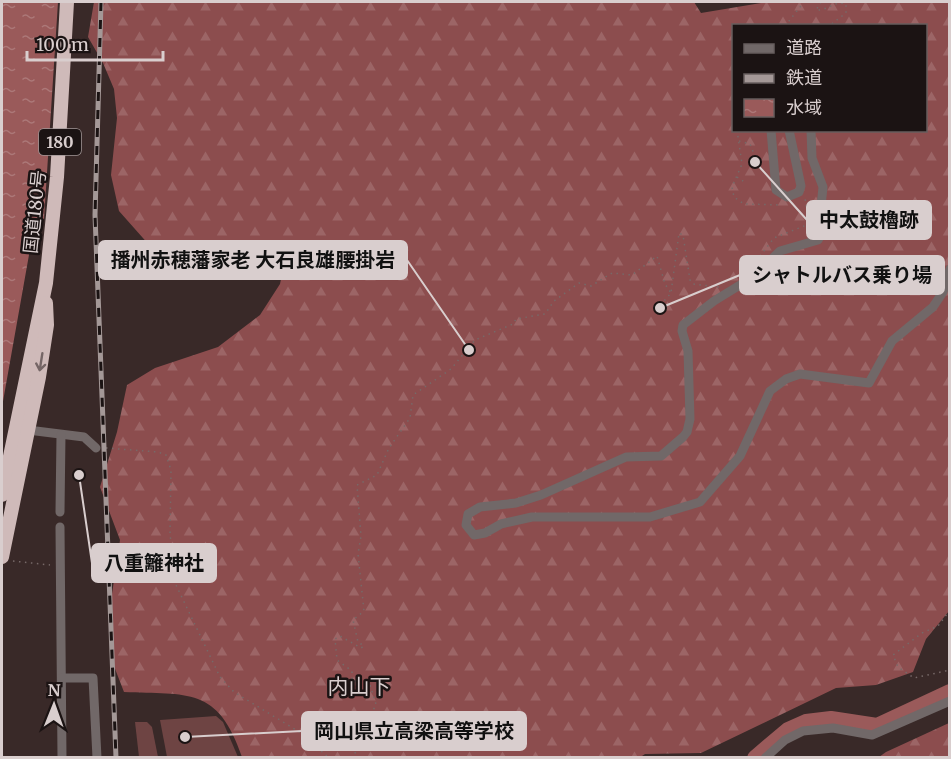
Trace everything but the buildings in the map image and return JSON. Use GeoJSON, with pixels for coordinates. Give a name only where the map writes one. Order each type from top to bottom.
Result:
{"type":"FeatureCollection","features":[{"type":"Feature","properties":{"kind":"highway","name":"国道180号"},"geometry":{"type":"LineString","coordinates":[[2,495],[46,283],[57,177],[67,2]]}},
{"type":"Feature","properties":{"kind":"highway","name":"国道180号"},"geometry":{"type":"LineString","coordinates":[[7,559],[27,430],[47,325],[46,283]]}},
{"type":"Feature","properties":{"kind":"street"},"geometry":{"type":"LineString","coordinates":[[771,132],[776,189],[778,194],[787,197],[799,192],[801,186],[789,132]]}},
{"type":"Feature","properties":{"kind":"street"},"geometry":{"type":"LineString","coordinates":[[811,132],[813,158],[823,187],[820,236],[814,242],[780,251],[753,277],[714,301],[683,325],[682,331],[687,351],[690,419],[689,427],[683,437],[661,456],[626,457],[541,495],[516,503],[480,507],[468,514],[466,525],[474,535],[485,533],[501,524],[532,518],[650,517],[700,502],[740,456],[770,391],[786,379],[800,374],[870,383],[892,341],[933,307],[943,292],[950,269]]}},
{"type":"Feature","properties":{"kind":"street"},"geometry":{"type":"LineString","coordinates":[[27,430],[84,437],[96,448]]}},
{"type":"Feature","properties":{"kind":"street"},"geometry":{"type":"LineString","coordinates":[[60,512],[62,435]]}},
{"type":"Feature","properties":{"kind":"street"},"geometry":{"type":"LineString","coordinates":[[60,527],[62,758]]}},
{"type":"Feature","properties":{"kind":"street"},"geometry":{"type":"LineString","coordinates":[[62,678],[93,678],[97,758]]}},
{"type":"Feature","properties":{"kind":"street"},"geometry":{"type":"LineString","coordinates":[[765,758],[785,740],[803,731],[833,728],[872,735],[950,700]]}},
{"type":"Feature","properties":{"kind":"path"},"geometry":{"type":"LineString","coordinates":[[787,24],[804,2]]}},
{"type":"Feature","properties":{"kind":"path"},"geometry":{"type":"LineString","coordinates":[[821,2],[816,10],[822,10],[835,3],[846,4],[846,13],[832,24]]}},
{"type":"Feature","properties":{"kind":"path"},"geometry":{"type":"LineString","coordinates":[[737,132],[742,164],[736,176],[733,194],[738,201],[744,204],[784,205]]}},
{"type":"Feature","properties":{"kind":"path"},"geometry":{"type":"LineString","coordinates":[[738,141],[750,144],[754,154]]}},
{"type":"Feature","properties":{"kind":"path"},"geometry":{"type":"LineString","coordinates":[[736,176],[746,183]]}},
{"type":"Feature","properties":{"kind":"path"},"geometry":{"type":"LineString","coordinates":[[759,258],[774,237],[809,224],[804,198]]}},
{"type":"Feature","properties":{"kind":"path"},"geometry":{"type":"LineString","coordinates":[[661,312],[664,301],[671,293],[679,233],[683,235],[690,280],[693,284],[722,287]]}},
{"type":"Feature","properties":{"kind":"path"},"geometry":{"type":"LineString","coordinates":[[351,758],[361,748],[362,734],[376,704],[369,682],[352,681],[352,671],[337,660],[335,639],[340,636],[348,643],[361,648],[364,646],[358,642],[353,620],[364,611],[357,554],[361,536],[357,485],[377,475],[389,448],[410,418],[413,395],[451,369],[474,340],[513,324],[516,319],[545,314],[554,301],[579,283],[591,286],[612,273],[632,275],[657,256],[665,284],[671,293]]}},
{"type":"Feature","properties":{"kind":"path"},"geometry":{"type":"LineString","coordinates":[[96,448],[158,452],[166,455],[171,470],[170,534],[176,585],[220,677],[234,692],[301,733],[329,758]]}},
{"type":"Feature","properties":{"kind":"path"},"geometry":{"type":"LineString","coordinates":[[7,559],[60,566]]}},
{"type":"Feature","properties":{"kind":"path"},"geometry":{"type":"LineString","coordinates":[[950,610],[938,626],[922,633],[893,655],[898,667],[914,678],[950,670]]}},
{"type":"Feature","properties":{"kind":"shaded area"},"geometry":{"type":"Polygon","coordinates":[[[216,716],[223,722],[238,757],[167,757],[160,720],[216,716]]]}},
{"type":"Feature","properties":{"kind":"shaded area"},"geometry":{"type":"Polygon","coordinates":[[[135,722],[147,722],[152,727],[158,757],[139,757],[135,722]]]}},
{"type":"Feature","properties":{"kind":"green space"},"geometry":{"type":"Polygon","coordinates":[[[94,2],[694,2],[701,13],[767,2],[949,2],[949,611],[926,639],[913,672],[876,685],[836,688],[701,753],[645,754],[639,758],[242,757],[233,734],[222,717],[211,706],[183,695],[124,692],[112,661],[112,594],[120,540],[100,487],[117,432],[127,385],[155,368],[218,347],[260,315],[280,284],[285,261],[256,252],[166,264],[119,211],[111,175],[117,118],[114,89],[88,37],[94,2]]]}},
{"type":"Feature","properties":{"kind":"green space"},"geometry":{"type":"Polygon","coordinates":[[[949,723],[949,757],[879,757],[886,752],[949,723]]]}},
{"type":"Feature","properties":{"kind":"water"},"geometry":{"type":"Polygon","coordinates":[[[2,2],[58,2],[44,219],[35,221],[2,407],[2,2]]]}},
{"type":"Feature","properties":{"kind":"waterway"},"geometry":{"type":"LineString","coordinates":[[755,758],[788,730],[806,722],[831,719],[877,726],[950,692]]}},
{"type":"Feature","properties":{"kind":"railway"},"geometry":{"type":"LineString","coordinates":[[101,2],[95,215],[116,758]]}},
{"type":"Feature","properties":{"kind":"place","name":"中太鼓櫓跡"},"geometry":{"type":"Point","coordinates":[755,162]}},
{"type":"Feature","properties":{"kind":"place","name":"シャトルバス乗り場"},"geometry":{"type":"Point","coordinates":[660,308]}},
{"type":"Feature","properties":{"kind":"place","name":"播州赤穂藩家老 大石良雄腰掛岩"},"geometry":{"type":"Point","coordinates":[469,350]}},
{"type":"Feature","properties":{"kind":"place","name":"八重籬神社"},"geometry":{"type":"Point","coordinates":[79,475]}},
{"type":"Feature","properties":{"kind":"place","name":"岡山県立高梁高等学校"},"geometry":{"type":"Point","coordinates":[185,737]}},
{"type":"Feature","properties":{"kind":"district","name":"内山下"},"geometry":{"type":"Point","coordinates":[359,687]}}]}
